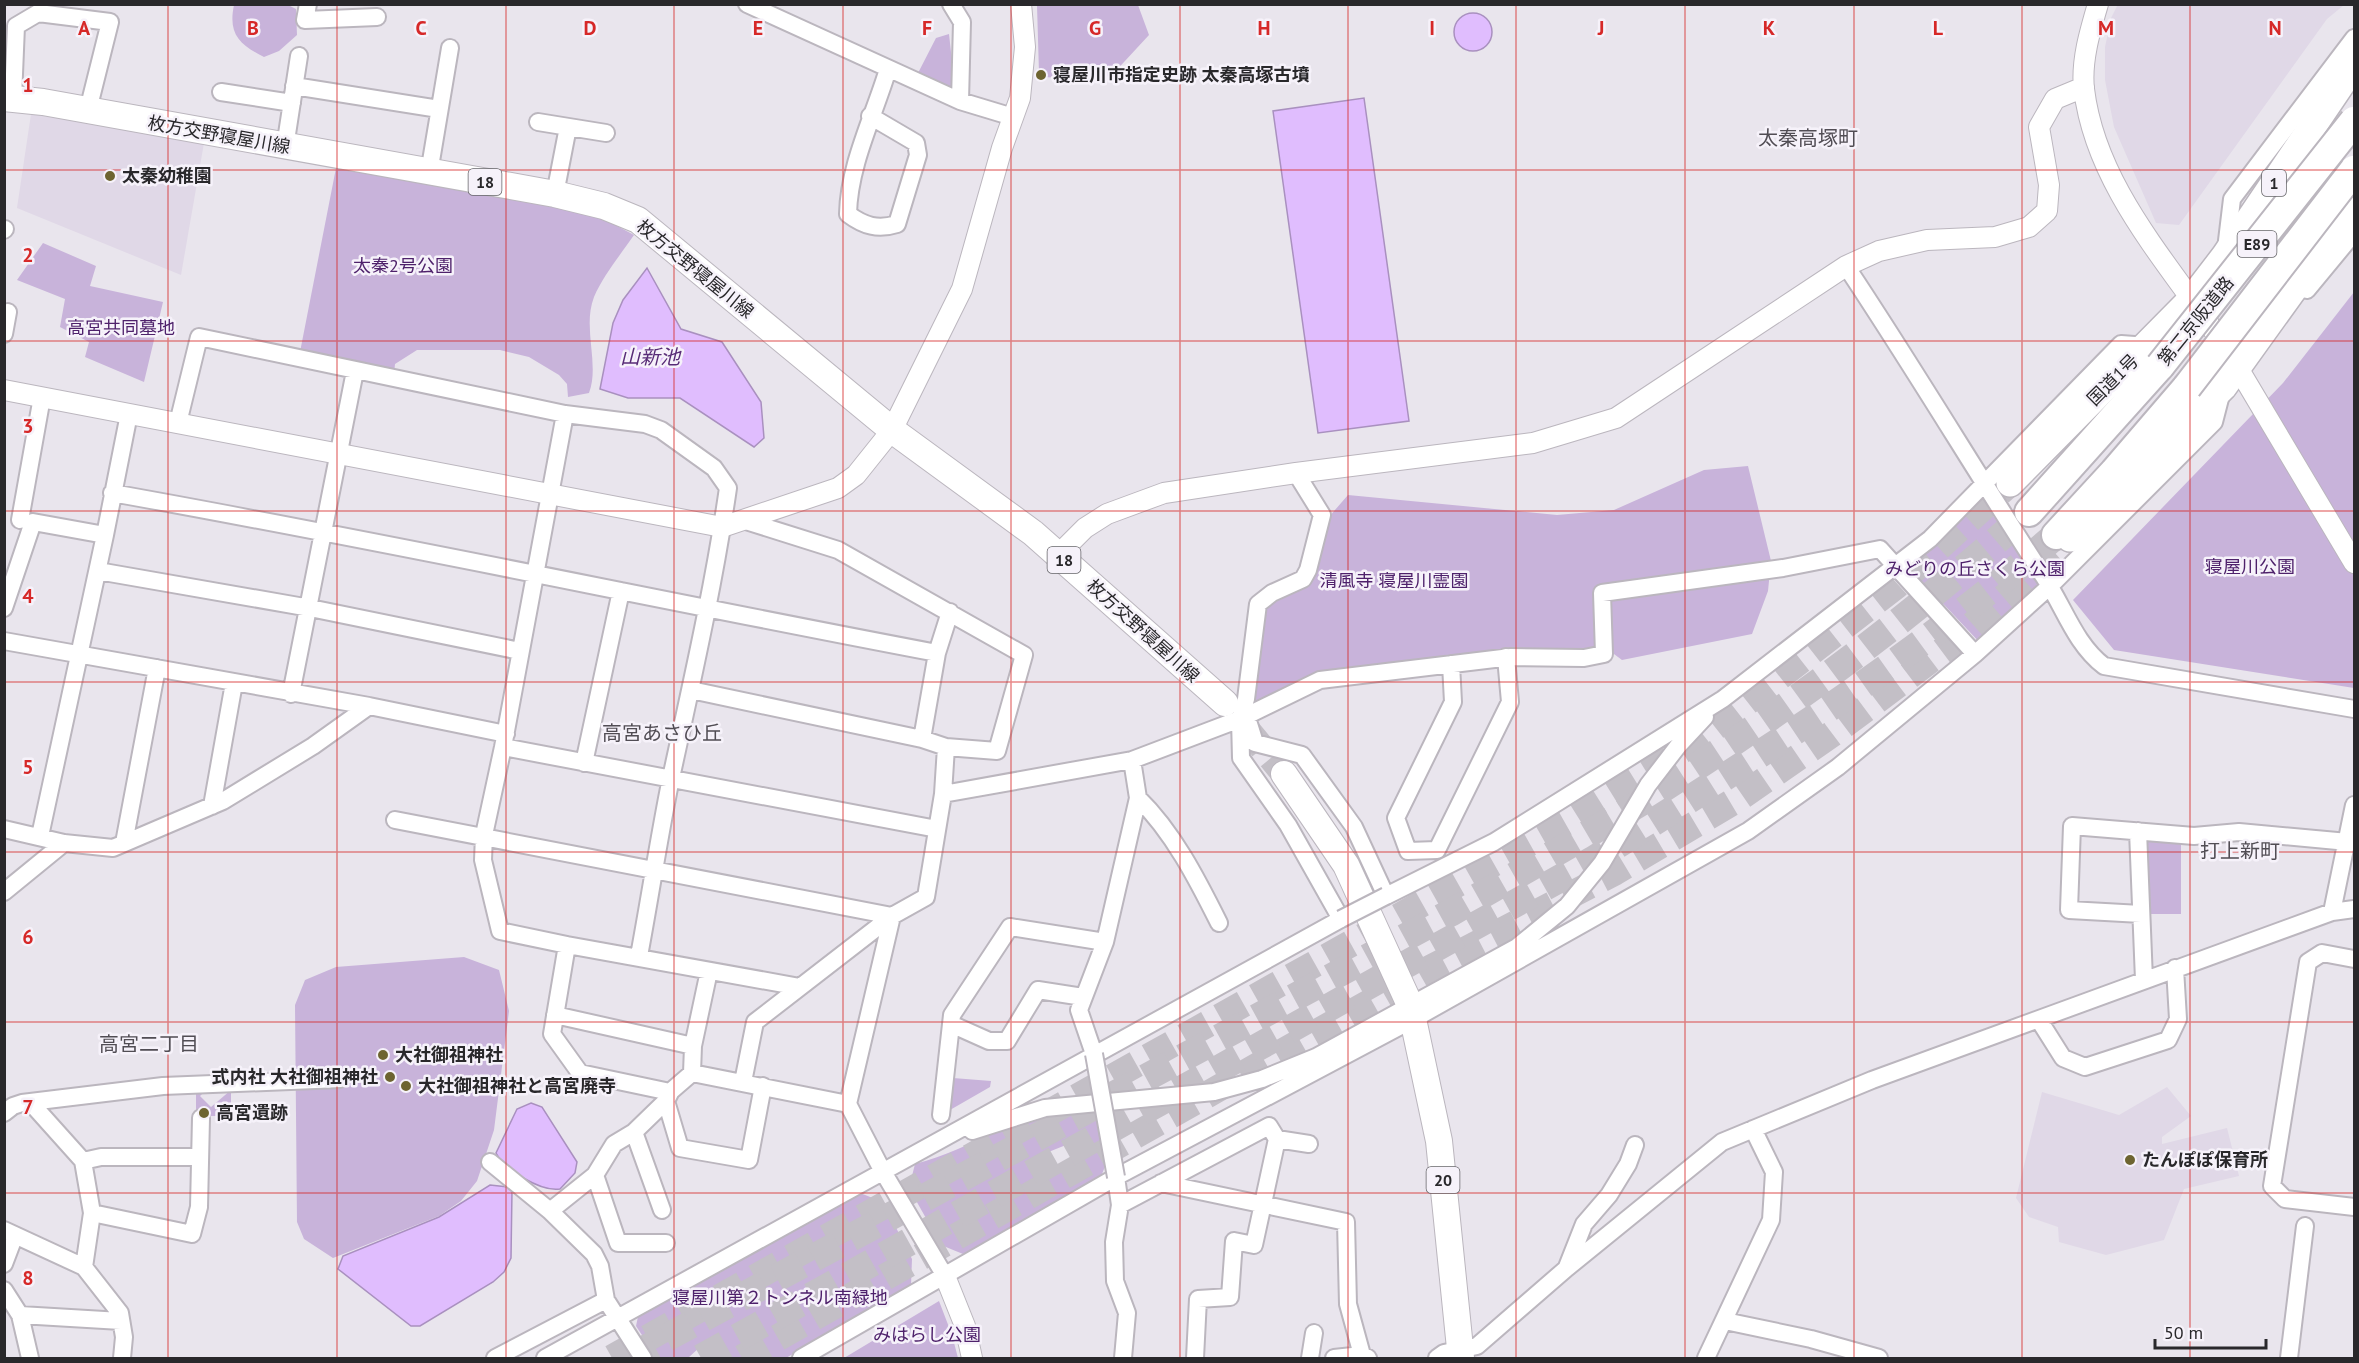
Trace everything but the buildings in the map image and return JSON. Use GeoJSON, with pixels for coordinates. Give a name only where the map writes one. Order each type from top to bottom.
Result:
{"type":"FeatureCollection","features":[{"type":"Feature","properties":{"kind":"highway","name":"国道1号"},"geometry":{"type":"LineString","coordinates":[[1997,485],[2154,356],[2355,65]]}},
{"type":"Feature","properties":{"kind":"highway","name":"第二京阪道路"},"geometry":{"type":"LineString","coordinates":[[2029,512],[2154,356],[2355,121]]}},
{"type":"Feature","properties":{"kind":"highway","name":"第二京阪道路"},"geometry":{"type":"LineString","coordinates":[[2058,541],[2187,387],[2355,170]]}},
{"type":"Feature","properties":{"kind":"highway"},"geometry":{"type":"LineString","coordinates":[[2058,541],[2230,377],[2355,205]]}},
{"type":"Feature","properties":{"kind":"main road","name":"枚方交野寝屋川線"},"geometry":{"type":"LineString","coordinates":[[9,98],[88,110],[555,194],[604,206],[638,220],[891,430],[1033,533],[1232,711]]}},
{"type":"Feature","properties":{"kind":"main road"},"geometry":{"type":"LineString","coordinates":[[1284,774],[1346,865],[1412,1012]]}},
{"type":"Feature","properties":{"kind":"main road","name":"20"},"geometry":{"type":"LineString","coordinates":[[1412,1012],[1439,1141],[1453,1356]]}},
{"type":"Feature","properties":{"kind":"street"},"geometry":{"type":"LineString","coordinates":[[308,4],[305,20],[356,10],[377,17]]}},
{"type":"Feature","properties":{"kind":"street"},"geometry":{"type":"LineString","coordinates":[[747,4],[960,101],[1013,117]]}},
{"type":"Feature","properties":{"kind":"street"},"geometry":{"type":"LineString","coordinates":[[951,4],[962,22],[960,101]]}},
{"type":"Feature","properties":{"kind":"street"},"geometry":{"type":"LineString","coordinates":[[4,390],[722,527],[746,521],[838,488],[856,475],[872,458],[891,430],[962,289],[1020,98],[1025,47],[1021,4]]}},
{"type":"Feature","properties":{"kind":"street"},"geometry":{"type":"LineString","coordinates":[[2098,4],[2087,45],[2084,87],[2102,157],[2131,212],[2192,300],[2230,377],[2355,563]]}},
{"type":"Feature","properties":{"kind":"street"},"geometry":{"type":"LineString","coordinates":[[9,98],[16,26],[38,13],[110,22],[88,110]]}},
{"type":"Feature","properties":{"kind":"street"},"geometry":{"type":"LineString","coordinates":[[2225,256],[2232,199],[2355,38]]}},
{"type":"Feature","properties":{"kind":"street"},"geometry":{"type":"LineString","coordinates":[[429,173],[450,48]]}},
{"type":"Feature","properties":{"kind":"street"},"geometry":{"type":"LineString","coordinates":[[285,147],[299,56]]}},
{"type":"Feature","properties":{"kind":"street"},"geometry":{"type":"LineString","coordinates":[[870,116],[916,144],[918,155],[897,224],[882,229],[859,223],[848,214],[848,197],[870,116],[888,69]]}},
{"type":"Feature","properties":{"kind":"street"},"geometry":{"type":"LineString","coordinates":[[1058,555],[1085,528],[1107,514],[1164,493],[1296,473],[1533,443],[1616,418],[1846,266],[1879,251],[1927,240],[1995,237],[2029,227],[2047,211],[2049,185],[2039,127],[2055,99],[2084,87]]}},
{"type":"Feature","properties":{"kind":"street"},"geometry":{"type":"LineString","coordinates":[[221,92],[293,94],[439,110]]}},
{"type":"Feature","properties":{"kind":"street"},"geometry":{"type":"LineString","coordinates":[[538,122],[606,133]]}},
{"type":"Feature","properties":{"kind":"street"},"geometry":{"type":"LineString","coordinates":[[555,194],[568,127]]}},
{"type":"Feature","properties":{"kind":"street"},"geometry":{"type":"LineString","coordinates":[[2266,328],[2289,312],[2355,233]]}},
{"type":"Feature","properties":{"kind":"street"},"geometry":{"type":"LineString","coordinates":[[1846,266],[1931,395],[1997,485],[2089,655],[2104,666],[2355,709]]}},
{"type":"Feature","properties":{"kind":"street"},"geometry":{"type":"LineString","coordinates":[[4,334],[10,313]]}},
{"type":"Feature","properties":{"kind":"street"},"geometry":{"type":"LineString","coordinates":[[178,423],[199,337],[565,414],[645,424],[670,436],[714,468],[728,488],[639,956]]}},
{"type":"Feature","properties":{"kind":"street"},"geometry":{"type":"LineString","coordinates":[[291,694],[310,608],[355,371]]}},
{"type":"Feature","properties":{"kind":"street"},"geometry":{"type":"LineString","coordinates":[[801,1359],[1116,1177],[1412,1012],[1748,831],[1838,767],[1975,654],[2050,586],[2214,422],[2230,377]]}},
{"type":"Feature","properties":{"kind":"street"},"geometry":{"type":"LineString","coordinates":[[4,608],[42,397]]}},
{"type":"Feature","properties":{"kind":"street"},"geometry":{"type":"LineString","coordinates":[[40,836],[82,653],[129,414]]}},
{"type":"Feature","properties":{"kind":"street"},"geometry":{"type":"LineString","coordinates":[[565,414],[505,740],[484,835],[483,860],[500,931],[800,987]]}},
{"type":"Feature","properties":{"kind":"street"},"geometry":{"type":"LineString","coordinates":[[1232,711],[1246,699],[1258,604],[1272,593],[1303,579],[1308,570],[1322,515],[1296,473]]}},
{"type":"Feature","properties":{"kind":"street"},"geometry":{"type":"LineString","coordinates":[[545,1359],[882,1170],[943,1139],[1341,919],[1494,842],[1723,699],[1930,540],[1997,485]]}},
{"type":"Feature","properties":{"kind":"street"},"geometry":{"type":"LineString","coordinates":[[112,493],[324,531],[706,609],[937,652]]}},
{"type":"Feature","properties":{"kind":"street"},"geometry":{"type":"LineString","coordinates":[[19,520],[105,535]]}},
{"type":"Feature","properties":{"kind":"street"},"geometry":{"type":"LineString","coordinates":[[691,690],[922,739],[946,747],[997,751],[1024,655],[838,550],[746,521]]}},
{"type":"Feature","properties":{"kind":"street"},"geometry":{"type":"LineString","coordinates":[[942,794],[1132,759],[1232,711],[1320,680],[1506,657],[1584,658],[1604,654],[1602,593],[1783,568],[1880,549],[1975,654]]}},
{"type":"Feature","properties":{"kind":"street"},"geometry":{"type":"LineString","coordinates":[[98,571],[310,608],[520,651]]}},
{"type":"Feature","properties":{"kind":"street"},"geometry":{"type":"LineString","coordinates":[[584,763],[621,591]]}},
{"type":"Feature","properties":{"kind":"street"},"geometry":{"type":"LineString","coordinates":[[922,739],[937,652],[950,612]]}},
{"type":"Feature","properties":{"kind":"street"},"geometry":{"type":"LineString","coordinates":[[4,641],[82,653],[291,694],[369,706],[505,740],[584,763],[937,829]]}},
{"type":"Feature","properties":{"kind":"street"},"geometry":{"type":"LineString","coordinates":[[1451,664],[1453,702],[1396,818],[1408,851],[1437,850],[1510,702],[1506,657]]}},
{"type":"Feature","properties":{"kind":"street"},"geometry":{"type":"LineString","coordinates":[[124,843],[157,668]]}},
{"type":"Feature","properties":{"kind":"street"},"geometry":{"type":"LineString","coordinates":[[212,806],[234,683]]}},
{"type":"Feature","properties":{"kind":"street"},"geometry":{"type":"LineString","coordinates":[[943,1139],[1045,1108],[1214,1092],[1262,1079],[1316,1057],[1412,1012],[1517,947],[1567,906],[1602,863],[1648,785],[1723,699]]}},
{"type":"Feature","properties":{"kind":"street"},"geometry":{"type":"LineString","coordinates":[[4,829],[64,843],[113,848],[212,806],[313,746],[369,706]]}},
{"type":"Feature","properties":{"kind":"street"},"geometry":{"type":"LineString","coordinates":[[1232,711],[1249,724],[1255,742],[1302,755],[1354,826],[1386,896]]}},
{"type":"Feature","properties":{"kind":"street"},"geometry":{"type":"LineString","coordinates":[[1232,711],[1241,758],[1288,825],[1341,919]]}},
{"type":"Feature","properties":{"kind":"street"},"geometry":{"type":"LineString","coordinates":[[743,1082],[755,1022],[892,916],[926,897],[942,794],[946,747]]}},
{"type":"Feature","properties":{"kind":"street"},"geometry":{"type":"LineString","coordinates":[[1123,1359],[1127,1313],[1115,1281],[1114,1242],[1120,1205],[1094,1054],[1079,1010],[1105,942],[1138,798],[1132,759]]}},
{"type":"Feature","properties":{"kind":"street"},"geometry":{"type":"LineString","coordinates":[[1138,798],[1154,813],[1195,876],[1219,922]]}},
{"type":"Feature","properties":{"kind":"street"},"geometry":{"type":"LineString","coordinates":[[2332,912],[2355,805]]}},
{"type":"Feature","properties":{"kind":"street"},"geometry":{"type":"LineString","coordinates":[[395,820],[484,835],[892,916]]}},
{"type":"Feature","properties":{"kind":"street"},"geometry":{"type":"LineString","coordinates":[[2141,914],[2069,910],[2072,826],[2194,836],[2239,832],[2348,842]]}},
{"type":"Feature","properties":{"kind":"street"},"geometry":{"type":"LineString","coordinates":[[2138,831],[2144,980]]}},
{"type":"Feature","properties":{"kind":"street"},"geometry":{"type":"LineString","coordinates":[[4,892],[64,843]]}},
{"type":"Feature","properties":{"kind":"street"},"geometry":{"type":"LineString","coordinates":[[1453,1356],[1477,1346],[1567,1268],[1722,1142],[1872,1080],[2175,968],[2332,912],[2355,909]]}},
{"type":"Feature","properties":{"kind":"street"},"geometry":{"type":"LineString","coordinates":[[892,916],[848,1104],[882,1170],[945,1276],[965,1326],[972,1359]]}},
{"type":"Feature","properties":{"kind":"street"},"geometry":{"type":"LineString","coordinates":[[941,1115],[952,1015],[1010,927],[1105,942]]}},
{"type":"Feature","properties":{"kind":"street"},"geometry":{"type":"LineString","coordinates":[[567,945],[552,1034],[580,1073],[668,1097]]}},
{"type":"Feature","properties":{"kind":"street"},"geometry":{"type":"LineString","coordinates":[[2355,959],[2322,953],[2308,962],[2272,1186],[2284,1199],[2355,1207]]}},
{"type":"Feature","properties":{"kind":"street"},"geometry":{"type":"LineString","coordinates":[[2039,1020],[2063,1058],[2085,1067],[2168,1040],[2178,1019],[2175,968]]}},
{"type":"Feature","properties":{"kind":"street"},"geometry":{"type":"LineString","coordinates":[[550,1211],[595,1175],[614,1144],[634,1132],[692,1073],[693,1046],[709,971]]}},
{"type":"Feature","properties":{"kind":"street"},"geometry":{"type":"LineString","coordinates":[[951,1024],[989,1041],[1007,1041],[1038,990],[1083,997]]}},
{"type":"Feature","properties":{"kind":"street"},"geometry":{"type":"LineString","coordinates":[[555,1015],[693,1046]]}},
{"type":"Feature","properties":{"kind":"street"},"geometry":{"type":"LineString","coordinates":[[692,1073],[848,1104]]}},
{"type":"Feature","properties":{"kind":"street"},"geometry":{"type":"LineString","coordinates":[[4,1113],[13,1106],[31,1102],[163,1086],[340,1079]]}},
{"type":"Feature","properties":{"kind":"street"},"geometry":{"type":"LineString","coordinates":[[668,1097],[680,1148],[749,1160],[763,1086]]}},
{"type":"Feature","properties":{"kind":"street"},"geometry":{"type":"LineString","coordinates":[[31,1102],[83,1161],[92,1213],[84,1267]]}},
{"type":"Feature","properties":{"kind":"street"},"geometry":{"type":"LineString","coordinates":[[92,1213],[192,1234],[199,1207],[201,1118]]}},
{"type":"Feature","properties":{"kind":"street"},"geometry":{"type":"LineString","coordinates":[[1120,1205],[1269,1126],[1277,1139],[1254,1245],[1234,1241],[1230,1297],[1198,1299],[1195,1359]]}},
{"type":"Feature","properties":{"kind":"street"},"geometry":{"type":"LineString","coordinates":[[1706,1359],[1771,1220],[1774,1172],[1754,1129]]}},
{"type":"Feature","properties":{"kind":"street"},"geometry":{"type":"LineString","coordinates":[[634,1132],[662,1210]]}},
{"type":"Feature","properties":{"kind":"street"},"geometry":{"type":"LineString","coordinates":[[1277,1139],[1309,1144]]}},
{"type":"Feature","properties":{"kind":"street"},"geometry":{"type":"LineString","coordinates":[[1567,1268],[1584,1224],[1609,1195],[1628,1164],[1635,1145]]}},
{"type":"Feature","properties":{"kind":"street"},"geometry":{"type":"LineString","coordinates":[[83,1161],[101,1157],[200,1157]]}},
{"type":"Feature","properties":{"kind":"street"},"geometry":{"type":"LineString","coordinates":[[490,1162],[550,1211],[594,1254],[600,1266],[606,1300],[644,1359]]}},
{"type":"Feature","properties":{"kind":"street"},"geometry":{"type":"LineString","coordinates":[[595,1175],[618,1243],[666,1244]]}},
{"type":"Feature","properties":{"kind":"street"},"geometry":{"type":"LineString","coordinates":[[1161,1183],[1346,1222],[1348,1304],[1365,1357],[1334,1359]]}},
{"type":"Feature","properties":{"kind":"street"},"geometry":{"type":"LineString","coordinates":[[2289,1359],[2305,1226]]}},
{"type":"Feature","properties":{"kind":"street"},"geometry":{"type":"LineString","coordinates":[[4,1264],[10,1232],[84,1267],[120,1313],[122,1359]]}},
{"type":"Feature","properties":{"kind":"street"},"geometry":{"type":"LineString","coordinates":[[4,1290],[20,1316],[30,1359]]}},
{"type":"Feature","properties":{"kind":"street"},"geometry":{"type":"LineString","coordinates":[[495,1359],[606,1300]]}},
{"type":"Feature","properties":{"kind":"street"},"geometry":{"type":"LineString","coordinates":[[20,1316],[121,1322]]}},
{"type":"Feature","properties":{"kind":"street"},"geometry":{"type":"LineString","coordinates":[[1725,1321],[1811,1339],[1879,1359]]}},
{"type":"Feature","properties":{"kind":"street"},"geometry":{"type":"LineString","coordinates":[[1310,1359],[1314,1333]]}},
{"type":"Feature","properties":{"kind":"shaded area"},"geometry":{"type":"Polygon","coordinates":[[[2118,4],[2344,5],[2327,19],[2179,225],[2156,223],[2114,127],[2105,80],[2105,47],[2111,18],[2118,4]]]}},
{"type":"Feature","properties":{"kind":"shaded area","name":"太秦幼稚園"},"geometry":{"type":"Polygon","coordinates":[[[31,114],[204,143],[181,275],[17,208],[31,114]]]}},
{"type":"Feature","properties":{"kind":"shaded area","name":"たんぽぽ保育所"},"geometry":{"type":"Polygon","coordinates":[[[2167,1087],[2191,1116],[2162,1137],[2162,1144],[2227,1128],[2239,1176],[2184,1189],[2164,1240],[2106,1255],[2059,1242],[2058,1227],[2029,1217],[2016,1198],[2042,1092],[2119,1115],[2167,1087]]]}},
{"type":"Feature","properties":{"kind":"green space"},"geometry":{"type":"Polygon","coordinates":[[[234,5],[288,5],[296,9],[297,35],[279,51],[264,57],[237,37],[233,24],[234,5]]]}},
{"type":"Feature","properties":{"kind":"green space"},"geometry":{"type":"Polygon","coordinates":[[[1037,5],[1138,5],[1149,35],[1112,75],[1096,80],[1043,77],[1039,73],[1037,5]]]}},
{"type":"Feature","properties":{"kind":"green space"},"geometry":{"type":"Polygon","coordinates":[[[949,34],[955,88],[917,75],[936,38],[949,34]]]}},
{"type":"Feature","properties":{"kind":"green space","name":"太秦2号公園"},"geometry":{"type":"Polygon","coordinates":[[[336,168],[560,207],[604,219],[634,235],[607,273],[594,297],[590,321],[593,370],[589,393],[568,397],[567,384],[559,375],[529,357],[500,350],[417,350],[395,364],[394,374],[300,352],[336,168]]]}},
{"type":"Feature","properties":{"kind":"green space","name":"高宮共同墓地"},"geometry":{"type":"Polygon","coordinates":[[[43,243],[96,266],[90,286],[163,302],[144,382],[85,357],[89,342],[60,327],[65,299],[17,280],[43,243]]]}},
{"type":"Feature","properties":{"kind":"green space","name":"寝屋川公園"},"geometry":{"type":"Polygon","coordinates":[[[2354,292],[2354,688],[2114,650],[2073,600],[2283,383],[2354,292]]]}},
{"type":"Feature","properties":{"kind":"green space","name":"清風寺 寝屋川霊園"},"geometry":{"type":"Polygon","coordinates":[[[1748,466],[1771,561],[1768,591],[1752,634],[1622,660],[1610,651],[1452,656],[1321,673],[1253,706],[1267,604],[1308,579],[1328,518],[1348,495],[1557,515],[1614,510],[1704,470],[1748,466]]]}},
{"type":"Feature","properties":{"kind":"green space","name":"みどりの丘さくら公園"},"geometry":{"type":"Polygon","coordinates":[[[1980,498],[2049,592],[1981,644],[1907,565],[1980,498]]]}},
{"type":"Feature","properties":{"kind":"green space"},"geometry":{"type":"Polygon","coordinates":[[[2145,842],[2181,842],[2181,914],[2144,914],[2145,842]]]}},
{"type":"Feature","properties":{"kind":"green space"},"geometry":{"type":"Polygon","coordinates":[[[464,957],[499,970],[509,1011],[494,1130],[477,1181],[461,1201],[439,1216],[333,1258],[304,1239],[297,1222],[295,1005],[305,980],[336,967],[464,957]]]}},
{"type":"Feature","properties":{"kind":"green space"},"geometry":{"type":"Polygon","coordinates":[[[953,1078],[991,1081],[990,1087],[950,1110],[953,1078]]]}},
{"type":"Feature","properties":{"kind":"green space"},"geometry":{"type":"Polygon","coordinates":[[[196,1090],[206,1090],[200,1096],[211,1107],[231,1090],[231,1116],[196,1116],[196,1090]]]}},
{"type":"Feature","properties":{"kind":"green space"},"geometry":{"type":"Polygon","coordinates":[[[1097,1113],[1106,1164],[1100,1179],[963,1254],[941,1245],[909,1188],[915,1164],[947,1154],[1021,1124],[1046,1118],[1097,1113]],[[1066,1145],[1046,1153],[1054,1172],[1074,1164],[1066,1145]]]}},
{"type":"Feature","properties":{"kind":"green space","name":"寝屋川第２トンネル南緑地"},"geometry":{"type":"Polygon","coordinates":[[[860,1193],[883,1202],[912,1259],[911,1285],[786,1358],[710,1358],[700,1347],[688,1358],[657,1358],[636,1326],[639,1312],[860,1193]]]}},
{"type":"Feature","properties":{"kind":"green space","name":"みはらし公園"},"geometry":{"type":"Polygon","coordinates":[[[939,1301],[958,1358],[844,1358],[939,1301]]]}},
{"type":"Feature","properties":{"kind":"water"},"geometry":{"type":"Polygon","coordinates":[[[1473,13],[1487,18],[1492,32],[1487,46],[1473,51],[1459,46],[1454,32],[1459,18],[1473,13]]]}},
{"type":"Feature","properties":{"kind":"water"},"geometry":{"type":"Polygon","coordinates":[[[1364,98],[1409,421],[1318,433],[1273,111],[1364,98]]]}},
{"type":"Feature","properties":{"kind":"water","name":"山新池"},"geometry":{"type":"Polygon","coordinates":[[[647,268],[681,329],[722,342],[761,402],[764,438],[754,447],[680,398],[628,398],[600,389],[613,323],[623,300],[647,268]]]}},
{"type":"Feature","properties":{"kind":"water"},"geometry":{"type":"Polygon","coordinates":[[[531,1103],[542,1107],[577,1162],[575,1173],[560,1189],[543,1187],[515,1173],[496,1153],[517,1109],[531,1103]]]}},
{"type":"Feature","properties":{"kind":"water"},"geometry":{"type":"Polygon","coordinates":[[[490,1185],[508,1187],[512,1190],[511,1258],[504,1272],[493,1282],[420,1326],[411,1326],[338,1269],[343,1256],[439,1217],[490,1185]]]}},
{"type":"Feature","properties":{"kind":"tunnel"},"geometry":{"type":"LineString","coordinates":[[612,1358],[1570,820],[1700,739],[1897,585],[2010,483]]}},
{"type":"Feature","properties":{"kind":"tunnel"},"geometry":{"type":"LineString","coordinates":[[629,1358],[1450,913],[1613,819],[1677,780],[1833,672],[1913,610],[2029,512]]}},
{"type":"Feature","properties":{"kind":"tunnel"},"geometry":{"type":"LineString","coordinates":[[701,1358],[1593,860],[1772,746],[1889,666],[1946,624],[2056,535]]}},
{"type":"Feature","properties":{"kind":"tunnel"},"geometry":{"type":"LineString","coordinates":[[742,1358],[1429,969],[1615,872],[1736,800],[1832,734],[1945,649],[2061,548]]}},
{"type":"Feature","properties":{"kind":"tunnel"},"geometry":{"type":"LineString","coordinates":[[1246,728],[1284,774]]}},
{"type":"Feature","properties":{"kind":"place","name":"寝屋川市指定史跡 太秦高塚古墳"},"geometry":{"type":"Point","coordinates":[1041,75]}},
{"type":"Feature","properties":{"kind":"place","name":"太秦幼稚園"},"geometry":{"type":"Point","coordinates":[110,176]}},
{"type":"Feature","properties":{"kind":"place","name":"大社御祖神社"},"geometry":{"type":"Point","coordinates":[383,1055]}},
{"type":"Feature","properties":{"kind":"place","name":"式内社 大社御祖神社"},"geometry":{"type":"Point","coordinates":[390,1077]}},
{"type":"Feature","properties":{"kind":"place","name":"大社御祖神社と高宮廃寺"},"geometry":{"type":"Point","coordinates":[406,1086]}},
{"type":"Feature","properties":{"kind":"place","name":"高宮遺跡"},"geometry":{"type":"Point","coordinates":[204,1113]}},
{"type":"Feature","properties":{"kind":"place","name":"たんぽぽ保育所"},"geometry":{"type":"Point","coordinates":[2130,1160]}},
{"type":"Feature","properties":{"kind":"district","name":"太秦高塚町"},"geometry":{"type":"Point","coordinates":[1808,138]}},
{"type":"Feature","properties":{"kind":"district","name":"高宮あさひ丘"},"geometry":{"type":"Point","coordinates":[662,733]}},
{"type":"Feature","properties":{"kind":"district","name":"打上新町"},"geometry":{"type":"Point","coordinates":[2240,851]}},
{"type":"Feature","properties":{"kind":"district","name":"高宮二丁目"},"geometry":{"type":"Point","coordinates":[149,1044]}}]}
